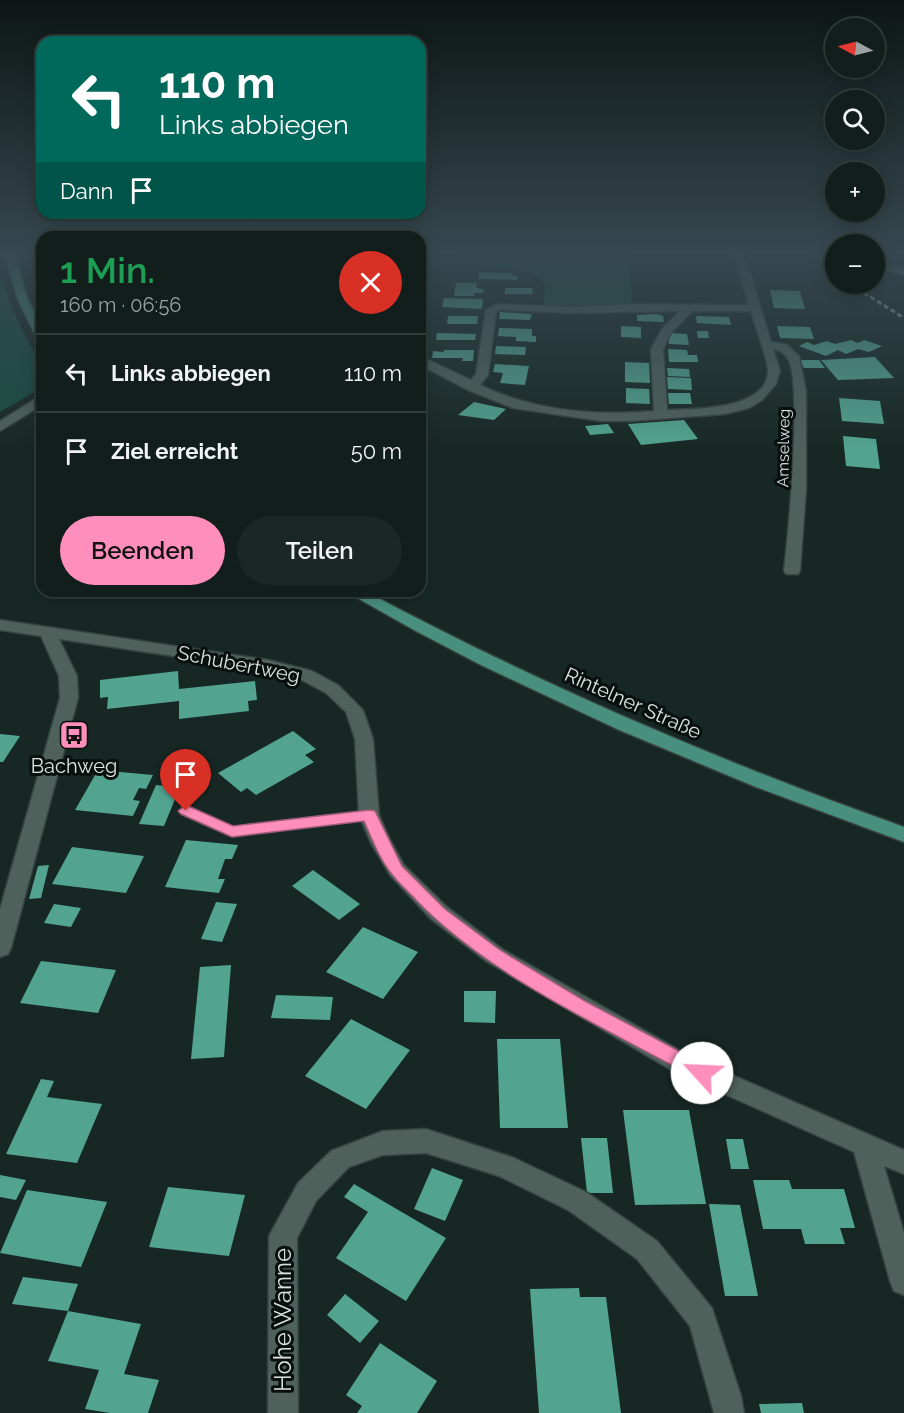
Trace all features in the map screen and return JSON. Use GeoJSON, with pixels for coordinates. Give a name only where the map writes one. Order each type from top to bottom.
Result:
{"type":"FeatureCollection","features":[{"type":"Feature","properties":{"kind":"main road","name":"Rintelner Straße"},"geometry":{"type":"LineString","coordinates":[[364,597],[420,628],[592,711],[714,764],[904,834]]}},
{"type":"Feature","properties":{"kind":"street"},"geometry":{"type":"LineString","coordinates":[[472,387],[482,375],[490,319]]}},
{"type":"Feature","properties":{"kind":"street"},"geometry":{"type":"LineString","coordinates":[[661,415],[657,349],[664,331],[677,319]]}},
{"type":"Feature","properties":{"kind":"street"},"geometry":{"type":"LineString","coordinates":[[426,363],[472,387],[518,405],[559,412],[601,417],[725,410],[745,405],[770,384],[774,371],[760,319]]}},
{"type":"Feature","properties":{"kind":"street","name":"Amselweg"},"geometry":{"type":"LineString","coordinates":[[767,345],[783,347],[795,359],[800,392],[799,489],[792,571]]}},
{"type":"Feature","properties":{"kind":"street"},"geometry":{"type":"LineString","coordinates":[[0,427],[36,403]]}},
{"type":"Feature","properties":{"kind":"street"},"geometry":{"type":"LineString","coordinates":[[0,625],[48,632],[68,676],[69,698],[0,948]]}},
{"type":"Feature","properties":{"kind":"street","name":"Schubertweg"},"geometry":{"type":"LineString","coordinates":[[48,632],[268,665],[306,675],[332,689],[354,710],[364,739],[369,815],[381,843],[397,870],[439,913],[494,955],[682,1064],[904,1162]]}},
{"type":"Feature","properties":{"kind":"street","name":"Hohe Wanne"},"geometry":{"type":"LineString","coordinates":[[283,1413],[284,1236],[307,1192],[340,1159],[383,1143],[426,1141],[505,1166],[577,1201],[647,1250],[702,1318],[729,1413]]}},
{"type":"Feature","properties":{"kind":"street"},"geometry":{"type":"LineString","coordinates":[[865,1145],[904,1281]]}},
{"type":"Feature","properties":{"kind":"lane"},"geometry":{"type":"LineString","coordinates":[[186,811],[232,832],[369,815]]}},
{"type":"Feature","properties":{"kind":"green space"},"geometry":{"type":"Polygon","coordinates":[[[0,319],[17,319],[36,355],[36,391],[0,412],[0,319]]]}},
{"type":"Feature","properties":{"kind":"building"},"geometry":{"type":"Polygon","coordinates":[[[448,319],[478,319],[477,324],[447,324],[448,319]]]}},
{"type":"Feature","properties":{"kind":"building"},"geometry":{"type":"Polygon","coordinates":[[[637,319],[663,319],[664,322],[637,321],[637,319]]]}},
{"type":"Feature","properties":{"kind":"building"},"geometry":{"type":"Polygon","coordinates":[[[696,319],[729,319],[731,325],[697,323],[696,319]]]}},
{"type":"Feature","properties":{"kind":"building"},"geometry":{"type":"Polygon","coordinates":[[[621,326],[641,327],[641,338],[621,337],[621,326]]]}},
{"type":"Feature","properties":{"kind":"building"},"geometry":{"type":"Polygon","coordinates":[[[777,326],[810,327],[814,339],[780,338],[777,326]]]}},
{"type":"Feature","properties":{"kind":"building"},"geometry":{"type":"Polygon","coordinates":[[[499,328],[532,329],[532,336],[536,336],[536,342],[516,341],[516,337],[498,336],[499,328]]]}},
{"type":"Feature","properties":{"kind":"building"},"geometry":{"type":"Polygon","coordinates":[[[697,331],[708,331],[709,338],[698,338],[697,331]]]}},
{"type":"Feature","properties":{"kind":"building"},"geometry":{"type":"Polygon","coordinates":[[[437,333],[476,334],[475,340],[436,340],[437,333]]]}},
{"type":"Feature","properties":{"kind":"building"},"geometry":{"type":"Polygon","coordinates":[[[668,333],[687,334],[689,345],[669,344],[668,333]]]}},
{"type":"Feature","properties":{"kind":"building"},"geometry":{"type":"Polygon","coordinates":[[[851,340],[858,343],[864,340],[882,346],[869,352],[858,349],[846,354],[838,350],[826,356],[799,346],[807,342],[814,345],[827,341],[835,344],[851,340]]]}},
{"type":"Feature","properties":{"kind":"building"},"geometry":{"type":"Polygon","coordinates":[[[496,346],[526,347],[525,355],[495,354],[496,346]]]}},
{"type":"Feature","properties":{"kind":"building"},"geometry":{"type":"Polygon","coordinates":[[[668,349],[687,350],[688,355],[697,355],[698,362],[669,362],[668,349]]]}},
{"type":"Feature","properties":{"kind":"building"},"geometry":{"type":"Polygon","coordinates":[[[444,350],[474,350],[473,361],[462,361],[463,358],[432,358],[433,351],[444,352],[444,350]]]}},
{"type":"Feature","properties":{"kind":"building"},"geometry":{"type":"Polygon","coordinates":[[[875,357],[894,378],[838,380],[821,360],[875,357]]]}},
{"type":"Feature","properties":{"kind":"building"},"geometry":{"type":"Polygon","coordinates":[[[798,360],[819,360],[825,368],[804,368],[798,360]]]}},
{"type":"Feature","properties":{"kind":"building"},"geometry":{"type":"Polygon","coordinates":[[[625,362],[649,363],[650,383],[625,382],[625,362]]]}},
{"type":"Feature","properties":{"kind":"building"},"geometry":{"type":"Polygon","coordinates":[[[495,364],[529,366],[525,385],[500,383],[503,373],[493,372],[495,364]]]}},
{"type":"Feature","properties":{"kind":"building"},"geometry":{"type":"Polygon","coordinates":[[[667,368],[689,369],[690,377],[668,376],[667,368]]]}},
{"type":"Feature","properties":{"kind":"building"},"geometry":{"type":"Polygon","coordinates":[[[667,377],[691,378],[692,390],[668,389],[667,377]]]}},
{"type":"Feature","properties":{"kind":"building"},"geometry":{"type":"Polygon","coordinates":[[[626,388],[649,389],[650,404],[626,403],[626,388]]]}},
{"type":"Feature","properties":{"kind":"building"},"geometry":{"type":"Polygon","coordinates":[[[668,393],[690,393],[692,404],[669,404],[668,393]]]}},
{"type":"Feature","properties":{"kind":"building"},"geometry":{"type":"Polygon","coordinates":[[[839,398],[880,401],[884,424],[842,421],[839,398]]]}},
{"type":"Feature","properties":{"kind":"building"},"geometry":{"type":"Polygon","coordinates":[[[474,402],[506,409],[494,420],[458,415],[474,402]]]}},
{"type":"Feature","properties":{"kind":"building"},"geometry":{"type":"Polygon","coordinates":[[[684,420],[698,439],[641,445],[628,424],[684,420]]]}},
{"type":"Feature","properties":{"kind":"building"},"geometry":{"type":"Polygon","coordinates":[[[608,424],[614,433],[590,435],[585,426],[608,424]]]}},
{"type":"Feature","properties":{"kind":"building"},"geometry":{"type":"Polygon","coordinates":[[[843,436],[876,439],[880,469],[846,466],[843,436]]]}},
{"type":"Feature","properties":{"kind":"building"},"geometry":{"type":"Polygon","coordinates":[[[178,671],[179,689],[255,681],[257,700],[248,701],[249,711],[179,719],[179,701],[107,709],[108,697],[100,698],[100,680],[178,671]]]}},
{"type":"Feature","properties":{"kind":"building"},"geometry":{"type":"Polygon","coordinates":[[[293,731],[316,749],[305,755],[314,762],[256,795],[247,788],[241,792],[218,773],[293,731]]]}},
{"type":"Feature","properties":{"kind":"building"},"geometry":{"type":"Polygon","coordinates":[[[0,734],[20,736],[3,762],[0,762],[0,734]]]}},
{"type":"Feature","properties":{"kind":"building"},"geometry":{"type":"Polygon","coordinates":[[[98,770],[153,775],[146,789],[139,788],[133,800],[140,801],[133,816],[75,810],[98,770]]]}},
{"type":"Feature","properties":{"kind":"building"},"geometry":{"type":"Polygon","coordinates":[[[156,785],[180,787],[164,826],[139,824],[156,785]]]}},
{"type":"Feature","properties":{"kind":"building"},"geometry":{"type":"Polygon","coordinates":[[[186,840],[238,845],[232,859],[225,859],[218,879],[225,879],[219,893],[165,887],[186,840]]]}},
{"type":"Feature","properties":{"kind":"building"},"geometry":{"type":"Polygon","coordinates":[[[72,847],[144,856],[126,893],[52,884],[72,847]]]}},
{"type":"Feature","properties":{"kind":"building"},"geometry":{"type":"Polygon","coordinates":[[[49,865],[41,898],[29,899],[38,866],[49,865]]]}},
{"type":"Feature","properties":{"kind":"building"},"geometry":{"type":"Polygon","coordinates":[[[313,870],[360,904],[339,920],[292,886],[313,870]]]}},
{"type":"Feature","properties":{"kind":"building"},"geometry":{"type":"Polygon","coordinates":[[[216,902],[237,904],[222,942],[201,939],[216,902]]]}},
{"type":"Feature","properties":{"kind":"building"},"geometry":{"type":"Polygon","coordinates":[[[54,904],[81,908],[71,927],[44,923],[54,904]]]}},
{"type":"Feature","properties":{"kind":"building"},"geometry":{"type":"Polygon","coordinates":[[[363,927],[418,952],[383,999],[326,972],[363,927]]]}},
{"type":"Feature","properties":{"kind":"building"},"geometry":{"type":"Polygon","coordinates":[[[41,961],[116,970],[98,1013],[20,1003],[41,961]]]}},
{"type":"Feature","properties":{"kind":"building"},"geometry":{"type":"Polygon","coordinates":[[[231,965],[224,1057],[191,1059],[200,967],[231,965]]]}},
{"type":"Feature","properties":{"kind":"building"},"geometry":{"type":"Polygon","coordinates":[[[464,991],[496,991],[495,1023],[464,1022],[464,991]]]}},
{"type":"Feature","properties":{"kind":"building"},"geometry":{"type":"Polygon","coordinates":[[[276,995],[333,997],[330,1020],[271,1018],[276,995]]]}},
{"type":"Feature","properties":{"kind":"building"},"geometry":{"type":"Polygon","coordinates":[[[351,1019],[410,1050],[366,1109],[305,1076],[351,1019]]]}},
{"type":"Feature","properties":{"kind":"building"},"geometry":{"type":"Polygon","coordinates":[[[497,1039],[560,1039],[568,1128],[500,1128],[497,1039]]]}},
{"type":"Feature","properties":{"kind":"building"},"geometry":{"type":"Polygon","coordinates":[[[41,1079],[54,1081],[47,1097],[102,1104],[77,1163],[6,1154],[41,1079]]]}},
{"type":"Feature","properties":{"kind":"building"},"geometry":{"type":"Polygon","coordinates":[[[623,1110],[689,1110],[706,1204],[635,1205],[623,1110]]]}},
{"type":"Feature","properties":{"kind":"building"},"geometry":{"type":"Polygon","coordinates":[[[581,1138],[607,1138],[613,1193],[587,1193],[581,1138]]]}},
{"type":"Feature","properties":{"kind":"building"},"geometry":{"type":"Polygon","coordinates":[[[726,1139],[743,1139],[749,1169],[731,1169],[726,1139]]]}},
{"type":"Feature","properties":{"kind":"building"},"geometry":{"type":"Polygon","coordinates":[[[432,1168],[463,1180],[445,1221],[414,1209],[432,1168]]]}},
{"type":"Feature","properties":{"kind":"building"},"geometry":{"type":"Polygon","coordinates":[[[0,1175],[26,1180],[16,1200],[0,1197],[0,1175]]]}},
{"type":"Feature","properties":{"kind":"building"},"geometry":{"type":"Polygon","coordinates":[[[753,1180],[789,1180],[792,1189],[844,1189],[855,1228],[840,1228],[845,1244],[805,1244],[801,1229],[763,1229],[753,1180]]]}},
{"type":"Feature","properties":{"kind":"building"},"geometry":{"type":"Polygon","coordinates":[[[354,1184],[446,1238],[406,1301],[336,1258],[368,1212],[344,1197],[354,1184]]]}},
{"type":"Feature","properties":{"kind":"building"},"geometry":{"type":"Polygon","coordinates":[[[168,1187],[245,1195],[229,1256],[149,1247],[168,1187]]]}},
{"type":"Feature","properties":{"kind":"building"},"geometry":{"type":"Polygon","coordinates":[[[27,1190],[107,1202],[81,1267],[0,1253],[27,1190]]]}},
{"type":"Feature","properties":{"kind":"building"},"geometry":{"type":"Polygon","coordinates":[[[709,1204],[740,1205],[758,1296],[725,1296],[709,1204]]]}},
{"type":"Feature","properties":{"kind":"building"},"geometry":{"type":"Polygon","coordinates":[[[23,1277],[78,1284],[68,1311],[12,1304],[23,1277]]]}},
{"type":"Feature","properties":{"kind":"building"},"geometry":{"type":"Polygon","coordinates":[[[579,1288],[580,1297],[606,1297],[621,1413],[539,1413],[530,1289],[579,1288]]]}},
{"type":"Feature","properties":{"kind":"building"},"geometry":{"type":"Polygon","coordinates":[[[345,1294],[379,1321],[360,1343],[327,1315],[345,1294]]]}},
{"type":"Feature","properties":{"kind":"building"},"geometry":{"type":"Polygon","coordinates":[[[68,1311],[141,1324],[124,1374],[159,1380],[148,1413],[110,1413],[85,1409],[99,1370],[48,1361],[68,1311]]]}},
{"type":"Feature","properties":{"kind":"building"},"geometry":{"type":"Polygon","coordinates":[[[380,1343],[437,1381],[417,1413],[357,1413],[362,1406],[346,1395],[380,1343]]]}},
{"type":"Feature","properties":{"kind":"building"},"geometry":{"type":"Polygon","coordinates":[[[802,1403],[804,1413],[761,1413],[759,1404],[802,1403]]]}},
{"type":"Feature","properties":{"kind":"place","name":"Bachweg"},"geometry":{"type":"Point","coordinates":[74,735]}},
{"type":"Feature","properties":{"kind":"route"},"geometry":{"type":"LineString","coordinates":[[186,811],[232,832],[263,830],[369,815],[381,843],[397,870],[439,913],[494,955],[579,1006],[702,1073]]}}]}
